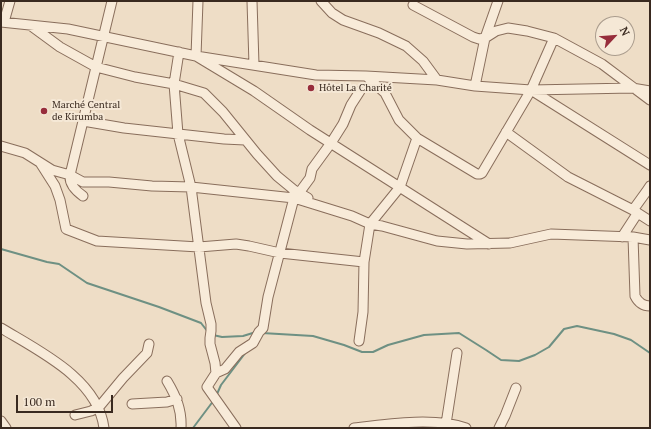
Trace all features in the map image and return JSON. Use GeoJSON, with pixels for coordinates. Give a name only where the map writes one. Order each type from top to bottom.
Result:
{"type":"FeatureCollection","features":[{"type":"Feature","properties":{"kind":"street"},"geometry":{"type":"LineString","coordinates":[[10,1],[2,22],[68,29],[196,56],[316,75],[437,80],[475,86],[531,90],[632,88],[650,91]]}},
{"type":"Feature","properties":{"kind":"street"},"geometry":{"type":"LineString","coordinates":[[83,196],[77,192],[70,180],[70,175],[112,1]]}},
{"type":"Feature","properties":{"kind":"street"},"geometry":{"type":"LineString","coordinates":[[196,56],[198,1]]}},
{"type":"Feature","properties":{"kind":"street"},"geometry":{"type":"LineString","coordinates":[[252,1],[254,65]]}},
{"type":"Feature","properties":{"kind":"street"},"geometry":{"type":"LineString","coordinates":[[322,1],[332,13],[343,20],[379,33],[406,46],[423,61],[437,80]]}},
{"type":"Feature","properties":{"kind":"street"},"geometry":{"type":"LineString","coordinates":[[475,86],[485,38],[498,1]]}},
{"type":"Feature","properties":{"kind":"street"},"geometry":{"type":"LineString","coordinates":[[413,5],[479,39],[485,38],[496,31],[508,28],[554,38],[602,64],[650,100]]}},
{"type":"Feature","properties":{"kind":"street"},"geometry":{"type":"LineString","coordinates":[[29,25],[60,47],[96,67],[135,78],[174,84],[204,93],[223,112],[245,140],[277,176],[296,193],[323,207],[352,216],[370,224],[437,241],[466,244],[510,243],[551,234],[622,237],[650,240]]}},
{"type":"Feature","properties":{"kind":"street"},"geometry":{"type":"LineString","coordinates":[[366,76],[385,93],[399,120],[417,138],[480,174],[531,90],[554,38]]}},
{"type":"Feature","properties":{"kind":"street"},"geometry":{"type":"LineString","coordinates":[[179,52],[174,84],[178,134],[191,187],[210,334],[210,344],[216,374]]}},
{"type":"Feature","properties":{"kind":"street"},"geometry":{"type":"LineString","coordinates":[[196,56],[254,91],[331,143],[489,244]]}},
{"type":"Feature","properties":{"kind":"street"},"geometry":{"type":"LineString","coordinates":[[531,90],[650,165]]}},
{"type":"Feature","properties":{"kind":"street"},"geometry":{"type":"LineString","coordinates":[[236,428],[207,387],[216,374],[225,368],[239,352],[253,343],[258,332],[263,328],[268,297],[296,193],[310,178],[312,169],[343,124],[351,104],[360,91]]}},
{"type":"Feature","properties":{"kind":"street"},"geometry":{"type":"LineString","coordinates":[[83,121],[124,128],[245,140]]}},
{"type":"Feature","properties":{"kind":"street"},"geometry":{"type":"LineString","coordinates":[[506,132],[568,177],[650,221]]}},
{"type":"Feature","properties":{"kind":"street"},"geometry":{"type":"LineString","coordinates":[[359,340],[363,312],[364,262],[370,224],[400,187],[417,138]]}},
{"type":"Feature","properties":{"kind":"street"},"geometry":{"type":"LineString","coordinates":[[1,146],[25,153],[52,170],[70,175],[84,182],[109,182],[152,186],[296,193]]}},
{"type":"Feature","properties":{"kind":"street"},"geometry":{"type":"LineString","coordinates":[[40,162],[55,186],[60,200],[66,229],[97,241],[199,247],[236,244],[280,253],[364,262]]}},
{"type":"Feature","properties":{"kind":"street"},"geometry":{"type":"LineString","coordinates":[[622,237],[650,186]]}},
{"type":"Feature","properties":{"kind":"street"},"geometry":{"type":"LineString","coordinates":[[633,238],[635,296],[640,303],[650,306]]}},
{"type":"Feature","properties":{"kind":"street"},"geometry":{"type":"LineString","coordinates":[[1,328],[68,371],[87,390],[99,407],[104,428]]}},
{"type":"Feature","properties":{"kind":"street"},"geometry":{"type":"LineString","coordinates":[[75,415],[91,411],[99,407],[123,378],[147,353],[149,344]]}},
{"type":"Feature","properties":{"kind":"street"},"geometry":{"type":"LineString","coordinates":[[446,424],[457,353]]}},
{"type":"Feature","properties":{"kind":"street"},"geometry":{"type":"LineString","coordinates":[[167,380],[179,405],[181,428]]}},
{"type":"Feature","properties":{"kind":"street"},"geometry":{"type":"LineString","coordinates":[[499,428],[516,388]]}},
{"type":"Feature","properties":{"kind":"street"},"geometry":{"type":"LineString","coordinates":[[132,404],[167,402],[177,399]]}},
{"type":"Feature","properties":{"kind":"street"},"geometry":{"type":"LineString","coordinates":[[1,421],[6,428]]}},
{"type":"Feature","properties":{"kind":"street"},"geometry":{"type":"LineString","coordinates":[[354,428],[435,422],[466,428]]}},
{"type":"Feature","properties":{"kind":"waterway"},"geometry":{"type":"LineString","coordinates":[[1,249],[59,264],[87,283],[201,323],[208,332]]}},
{"type":"Feature","properties":{"kind":"waterway"},"geometry":{"type":"LineString","coordinates":[[262,333],[313,336],[362,352],[373,352],[388,345],[424,335],[459,333],[501,360],[519,361],[535,355],[549,347],[564,329],[577,326],[614,334],[631,340],[650,353]]}},
{"type":"Feature","properties":{"kind":"waterway"},"geometry":{"type":"LineString","coordinates":[[213,335],[222,337],[243,336],[256,332]]}},
{"type":"Feature","properties":{"kind":"waterway"},"geometry":{"type":"LineString","coordinates":[[217,394],[221,385],[246,352]]}},
{"type":"Feature","properties":{"kind":"waterway"},"geometry":{"type":"LineString","coordinates":[[193,428],[214,400]]}},
{"type":"Feature","properties":{"kind":"place","name":"Hôtel La Charité"},"geometry":{"type":"Point","coordinates":[311,88]}},
{"type":"Feature","properties":{"kind":"place","name":"Marché Central de Kirumba"},"geometry":{"type":"Point","coordinates":[44,111]}}]}
